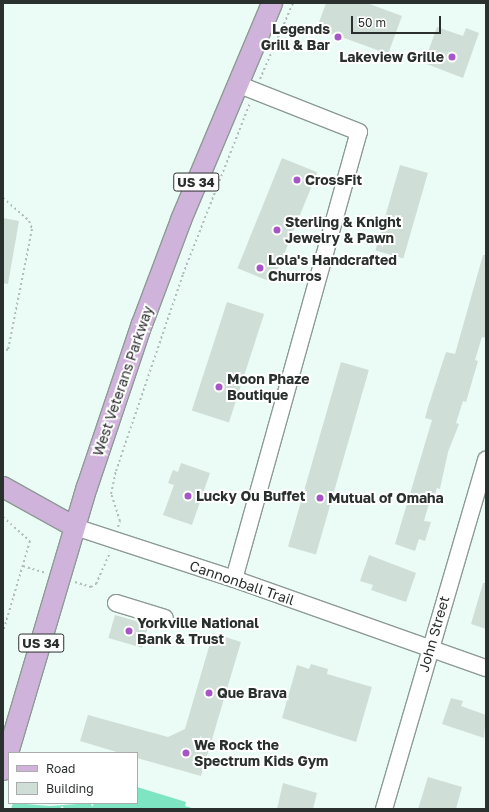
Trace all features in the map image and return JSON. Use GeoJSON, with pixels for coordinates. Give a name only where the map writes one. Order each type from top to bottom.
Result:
{"type":"FeatureCollection","features":[{"type":"Feature","properties":{"kind":"main road","name":"West Veterans Parkway"},"geometry":{"type":"LineString","coordinates":[[8,752],[75,527],[142,324],[237,84],[272,3]]}},
{"type":"Feature","properties":{"kind":"main road","name":"Cannonball Trail"},"geometry":{"type":"LineString","coordinates":[[3,487],[75,527]]}},
{"type":"Feature","properties":{"kind":"main road","name":"West Veterans Parkway"},"geometry":{"type":"LineString","coordinates":[[3,770],[8,753]]}},
{"type":"Feature","properties":{"kind":"street"},"geometry":{"type":"LineString","coordinates":[[234,579],[359,132],[237,84]]}},
{"type":"Feature","properties":{"kind":"street","name":"John Street"},"geometry":{"type":"LineString","coordinates":[[384,809],[486,460]]}},
{"type":"Feature","properties":{"kind":"street","name":"Cannonball Trail"},"geometry":{"type":"LineString","coordinates":[[75,527],[234,579],[430,650],[486,668]]}},
{"type":"Feature","properties":{"kind":"street"},"geometry":{"type":"LineString","coordinates":[[116,603],[165,618]]}},
{"type":"Feature","properties":{"kind":"path"},"geometry":{"type":"LineString","coordinates":[[263,73],[293,3]]}},
{"type":"Feature","properties":{"kind":"path"},"geometry":{"type":"LineString","coordinates":[[117,528],[120,521],[111,494],[116,471],[178,287],[245,115]]}},
{"type":"Feature","properties":{"kind":"path"},"geometry":{"type":"LineString","coordinates":[[3,198],[29,221],[32,229],[8,350],[3,349]]}},
{"type":"Feature","properties":{"kind":"path"},"geometry":{"type":"LineString","coordinates":[[3,517],[30,541],[3,632]]}},
{"type":"Feature","properties":{"kind":"path"},"geometry":{"type":"LineString","coordinates":[[84,585],[91,587],[96,584],[106,563]]}},
{"type":"Feature","properties":{"kind":"path"},"geometry":{"type":"LineString","coordinates":[[23,566],[33,569]]}},
{"type":"Feature","properties":{"kind":"green space"},"geometry":{"type":"Polygon","coordinates":[[[138,787],[186,802],[185,806],[195,809],[65,809],[62,806],[60,809],[11,809],[13,804],[50,806],[91,804],[92,807],[94,804],[138,804],[138,787]]]}},
{"type":"Feature","properties":{"kind":"building"},"geometry":{"type":"Polygon","coordinates":[[[326,3],[367,3],[402,16],[388,54],[317,28],[326,3]]]}},
{"type":"Feature","properties":{"kind":"building"},"geometry":{"type":"Polygon","coordinates":[[[437,27],[463,36],[466,28],[479,33],[463,78],[424,63],[437,27]]]}},
{"type":"Feature","properties":{"kind":"building"},"geometry":{"type":"Polygon","coordinates":[[[282,158],[317,172],[273,283],[237,268],[282,158]]]}},
{"type":"Feature","properties":{"kind":"building"},"geometry":{"type":"Polygon","coordinates":[[[400,165],[428,173],[403,259],[375,251],[400,165]]]}},
{"type":"Feature","properties":{"kind":"building"},"geometry":{"type":"Polygon","coordinates":[[[3,218],[19,221],[8,284],[3,283],[3,218]]]}},
{"type":"Feature","properties":{"kind":"building"},"geometry":{"type":"Polygon","coordinates":[[[483,255],[486,255],[486,338],[482,337],[475,360],[478,361],[466,402],[463,401],[456,423],[459,424],[448,452],[440,489],[437,488],[433,501],[430,500],[424,521],[431,522],[425,541],[419,539],[415,551],[395,544],[432,420],[425,418],[428,407],[446,352],[455,354],[483,255]]]}},
{"type":"Feature","properties":{"kind":"building"},"geometry":{"type":"Polygon","coordinates":[[[227,302],[264,314],[229,422],[192,410],[227,302]]]}},
{"type":"Feature","properties":{"kind":"building"},"geometry":{"type":"Polygon","coordinates":[[[341,362],[369,370],[316,555],[288,547],[341,362]]]}},
{"type":"Feature","properties":{"kind":"building"},"geometry":{"type":"Polygon","coordinates":[[[181,463],[210,473],[192,525],[163,515],[174,485],[168,483],[173,470],[178,472],[181,463]]]}},
{"type":"Feature","properties":{"kind":"building"},"geometry":{"type":"Polygon","coordinates":[[[369,555],[416,573],[406,602],[371,590],[373,585],[360,581],[369,555]]]}},
{"type":"Feature","properties":{"kind":"building"},"geometry":{"type":"Polygon","coordinates":[[[483,583],[486,583],[486,629],[471,624],[483,583]]]}},
{"type":"Feature","properties":{"kind":"building","name":"Yorkville National Bank & Trust"},"geometry":{"type":"Polygon","coordinates":[[[115,615],[149,625],[142,648],[108,638],[115,615]]]}},
{"type":"Feature","properties":{"kind":"building"},"geometry":{"type":"Polygon","coordinates":[[[213,633],[241,642],[201,776],[138,758],[138,752],[117,752],[80,741],[88,715],[168,737],[185,729],[213,633]]]}},
{"type":"Feature","properties":{"kind":"building"},"geometry":{"type":"Polygon","coordinates":[[[311,664],[328,669],[327,674],[372,687],[356,742],[282,718],[297,665],[309,669],[311,664]]]}},
{"type":"Feature","properties":{"kind":"building"},"geometry":{"type":"Polygon","coordinates":[[[451,698],[463,701],[461,706],[486,715],[484,738],[442,724],[451,698]]]}},
{"type":"Feature","properties":{"kind":"building"},"geometry":{"type":"Polygon","coordinates":[[[428,777],[462,787],[456,809],[418,809],[428,777]]]}},
{"type":"Feature","properties":{"kind":"building"},"geometry":{"type":"Polygon","coordinates":[[[283,783],[317,793],[313,809],[277,809],[283,783]]]}},
{"type":"Feature","properties":{"kind":"place","name":"Legends Grill & Bar"},"geometry":{"type":"Point","coordinates":[338,37]}},
{"type":"Feature","properties":{"kind":"place","name":"Lakeview Grille"},"geometry":{"type":"Point","coordinates":[452,57]}},
{"type":"Feature","properties":{"kind":"place","name":"CrossFit"},"geometry":{"type":"Point","coordinates":[297,180]}},
{"type":"Feature","properties":{"kind":"place","name":"Sterling & Knight Jewelry & Pawn"},"geometry":{"type":"Point","coordinates":[277,230]}},
{"type":"Feature","properties":{"kind":"place","name":"Lola's Handcrafted Churros"},"geometry":{"type":"Point","coordinates":[260,268]}},
{"type":"Feature","properties":{"kind":"place","name":"Moon Phaze Boutique"},"geometry":{"type":"Point","coordinates":[219,387]}},
{"type":"Feature","properties":{"kind":"place","name":"Lucky Ou Buffet"},"geometry":{"type":"Point","coordinates":[188,496]}},
{"type":"Feature","properties":{"kind":"place","name":"Mutual of Omaha"},"geometry":{"type":"Point","coordinates":[320,498]}},
{"type":"Feature","properties":{"kind":"place","name":"Yorkville National Bank & Trust"},"geometry":{"type":"Point","coordinates":[129,631]}},
{"type":"Feature","properties":{"kind":"place","name":"Que Brava"},"geometry":{"type":"Point","coordinates":[209,693]}},
{"type":"Feature","properties":{"kind":"place","name":"We Rock the Spectrum Kids Gym"},"geometry":{"type":"Point","coordinates":[186,753]}}]}
